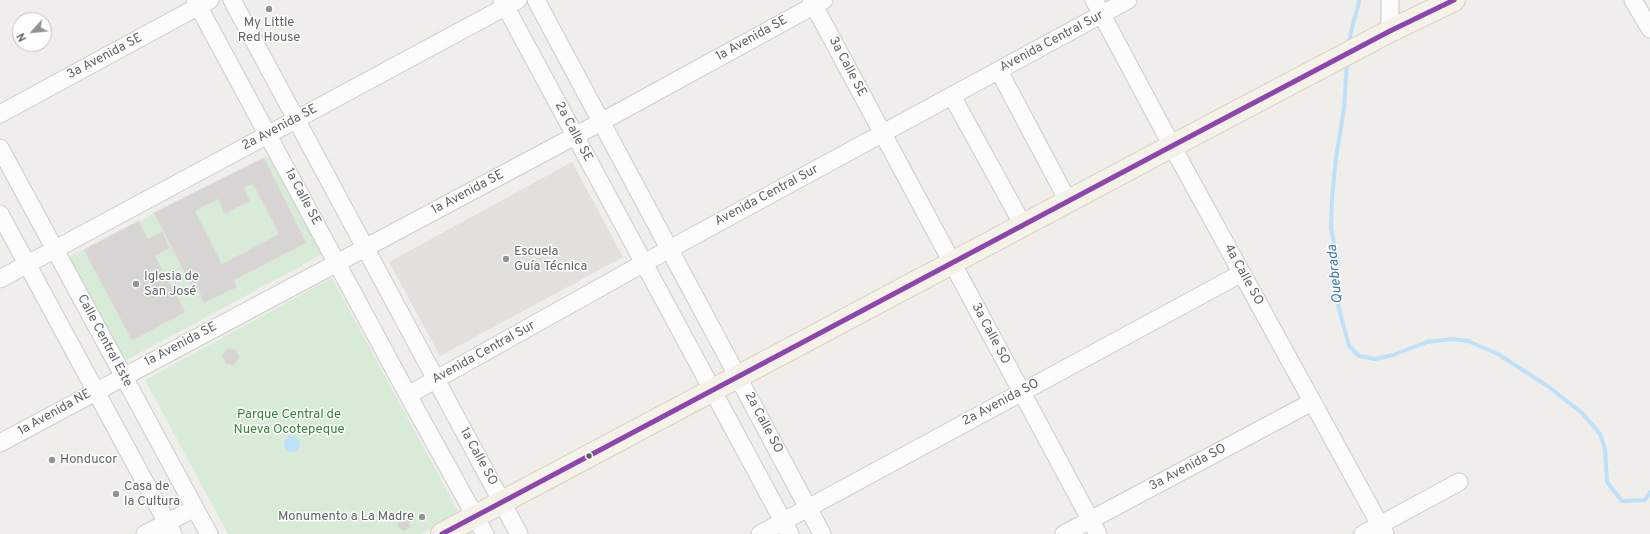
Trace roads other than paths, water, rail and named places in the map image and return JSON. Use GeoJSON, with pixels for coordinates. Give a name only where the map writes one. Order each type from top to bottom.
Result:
{"type":"FeatureCollection","features":[{"type":"Feature","properties":{"kind":"main road"},"geometry":{"type":"LineString","coordinates":[[442,534],[480,525],[502,502],[1313,71],[1454,0]]}},
{"type":"Feature","properties":{"kind":"street"},"geometry":{"type":"LineString","coordinates":[[232,0],[436,380]]}},
{"type":"Feature","properties":{"kind":"street"},"geometry":{"type":"LineString","coordinates":[[536,0],[669,249]]}},
{"type":"Feature","properties":{"kind":"street","name":"Avenida Central Sur"},"geometry":{"type":"LineString","coordinates":[[408,396],[669,249],[999,71],[1098,8],[1128,0]]}},
{"type":"Feature","properties":{"kind":"street"},"geometry":{"type":"LineString","coordinates":[[1390,0],[1390,31]]}},
{"type":"Feature","properties":{"kind":"street"},"geometry":{"type":"LineString","coordinates":[[1633,0],[1650,29]]}},
{"type":"Feature","properties":{"kind":"street","name":"3a Avenida SE"},"geometry":{"type":"LineString","coordinates":[[0,114],[201,2]]}},
{"type":"Feature","properties":{"kind":"street","name":"1a Calle SE"},"geometry":{"type":"LineString","coordinates":[[201,2],[268,135],[338,262],[408,396]]}},
{"type":"Feature","properties":{"kind":"street","name":"2a Avenida SE"},"geometry":{"type":"LineString","coordinates":[[0,279],[296,120],[509,2]]}},
{"type":"Feature","properties":{"kind":"street","name":"2a Calle SE"},"geometry":{"type":"LineString","coordinates":[[509,2],[575,136],[644,263]]}},
{"type":"Feature","properties":{"kind":"street","name":"1a Avenida SE"},"geometry":{"type":"LineString","coordinates":[[109,384],[601,122],[816,2]]}},
{"type":"Feature","properties":{"kind":"street","name":"3a Calle SE"},"geometry":{"type":"LineString","coordinates":[[816,2],[883,134]]}},
{"type":"Feature","properties":{"kind":"street","name":"4a Calle SO"},"geometry":{"type":"LineString","coordinates":[[1098,8],[1382,529]]}},
{"type":"Feature","properties":{"kind":"street"},"geometry":{"type":"LineString","coordinates":[[999,71],[1068,201]]}},
{"type":"Feature","properties":{"kind":"street"},"geometry":{"type":"LineString","coordinates":[[952,96],[1023,225]]}},
{"type":"Feature","properties":{"kind":"street","name":"3a Calle SO"},"geometry":{"type":"LineString","coordinates":[[883,134],[1094,527]]}},
{"type":"Feature","properties":{"kind":"street","name":"Calle Central Este"},"geometry":{"type":"LineString","coordinates":[[0,148],[41,257],[109,384],[195,508],[208,534]]}},
{"type":"Feature","properties":{"kind":"street","name":"Calle Central Este"},"geometry":{"type":"LineString","coordinates":[[0,214],[41,257],[109,384],[170,528]]}},
{"type":"Feature","properties":{"kind":"street","name":"2a Calle SO"},"geometry":{"type":"LineString","coordinates":[[669,249],[822,534]]}},
{"type":"Feature","properties":{"kind":"street"},"geometry":{"type":"LineString","coordinates":[[644,263],[786,528]]}},
{"type":"Feature","properties":{"kind":"street","name":"2a Avenida SO"},"geometry":{"type":"LineString","coordinates":[[760,534],[786,528],[808,508],[1242,273]]}},
{"type":"Feature","properties":{"kind":"street","name":"1a Calle SO"},"geometry":{"type":"LineString","coordinates":[[436,380],[519,534]]}},
{"type":"Feature","properties":{"kind":"street","name":"1a Avenida NE"},"geometry":{"type":"LineString","coordinates":[[0,443],[109,384]]}},
{"type":"Feature","properties":{"kind":"street"},"geometry":{"type":"LineString","coordinates":[[408,396],[480,525]]}},
{"type":"Feature","properties":{"kind":"street","name":"3a Avenida SO"},"geometry":{"type":"LineString","coordinates":[[1064,534],[1094,527],[1312,402]]}},
{"type":"Feature","properties":{"kind":"street"},"geometry":{"type":"LineString","coordinates":[[1363,534],[1382,529],[1459,482]]}},
{"type":"Feature","properties":{"kind":"street"},"geometry":{"type":"LineString","coordinates":[[145,534],[170,528],[195,508]]}},
{"type":"Feature","properties":{"kind":"water"},"geometry":{"type":"Polygon","coordinates":[[[292,436],[298,438],[300,444],[298,450],[292,452],[286,450],[284,444],[286,438],[292,436]]]}},
{"type":"Feature","properties":{"kind":"waterway","name":"Quebrada"},"geometry":{"type":"LineString","coordinates":[[1349,44],[1359,0]]}},
{"type":"Feature","properties":{"kind":"waterway","name":"Quebrada"},"geometry":{"type":"LineString","coordinates":[[1347,61],[1344,109],[1336,158],[1332,198],[1331,228],[1338,263],[1337,301],[1349,346],[1359,356],[1375,359],[1393,355],[1427,342],[1452,339],[1468,341],[1498,354],[1549,387],[1583,414],[1600,434],[1605,449],[1607,482],[1622,501],[1645,500],[1650,492]]}},
{"type":"Feature","properties":{"kind":"place","name":"My Little Red House"},"geometry":{"type":"Point","coordinates":[269,9]}},
{"type":"Feature","properties":{"kind":"place","name":"Escuela Guía Técnica"},"geometry":{"type":"Point","coordinates":[506,259]}},
{"type":"Feature","properties":{"kind":"place","name":"Iglesia de San José"},"geometry":{"type":"Point","coordinates":[136,284]}},
{"type":"Feature","properties":{"kind":"place","name":"Honducor"},"geometry":{"type":"Point","coordinates":[52,460]}},
{"type":"Feature","properties":{"kind":"place","name":"Casa de la Cultura"},"geometry":{"type":"Point","coordinates":[116,494]}},
{"type":"Feature","properties":{"kind":"place","name":"Monumento a La Madre"},"geometry":{"type":"Point","coordinates":[422,517]}},
{"type":"Feature","properties":{"kind":"park label","name":"Parque Central de Nueva Ocotepeque"},"geometry":{"type":"Point","coordinates":[289,422]}}]}
